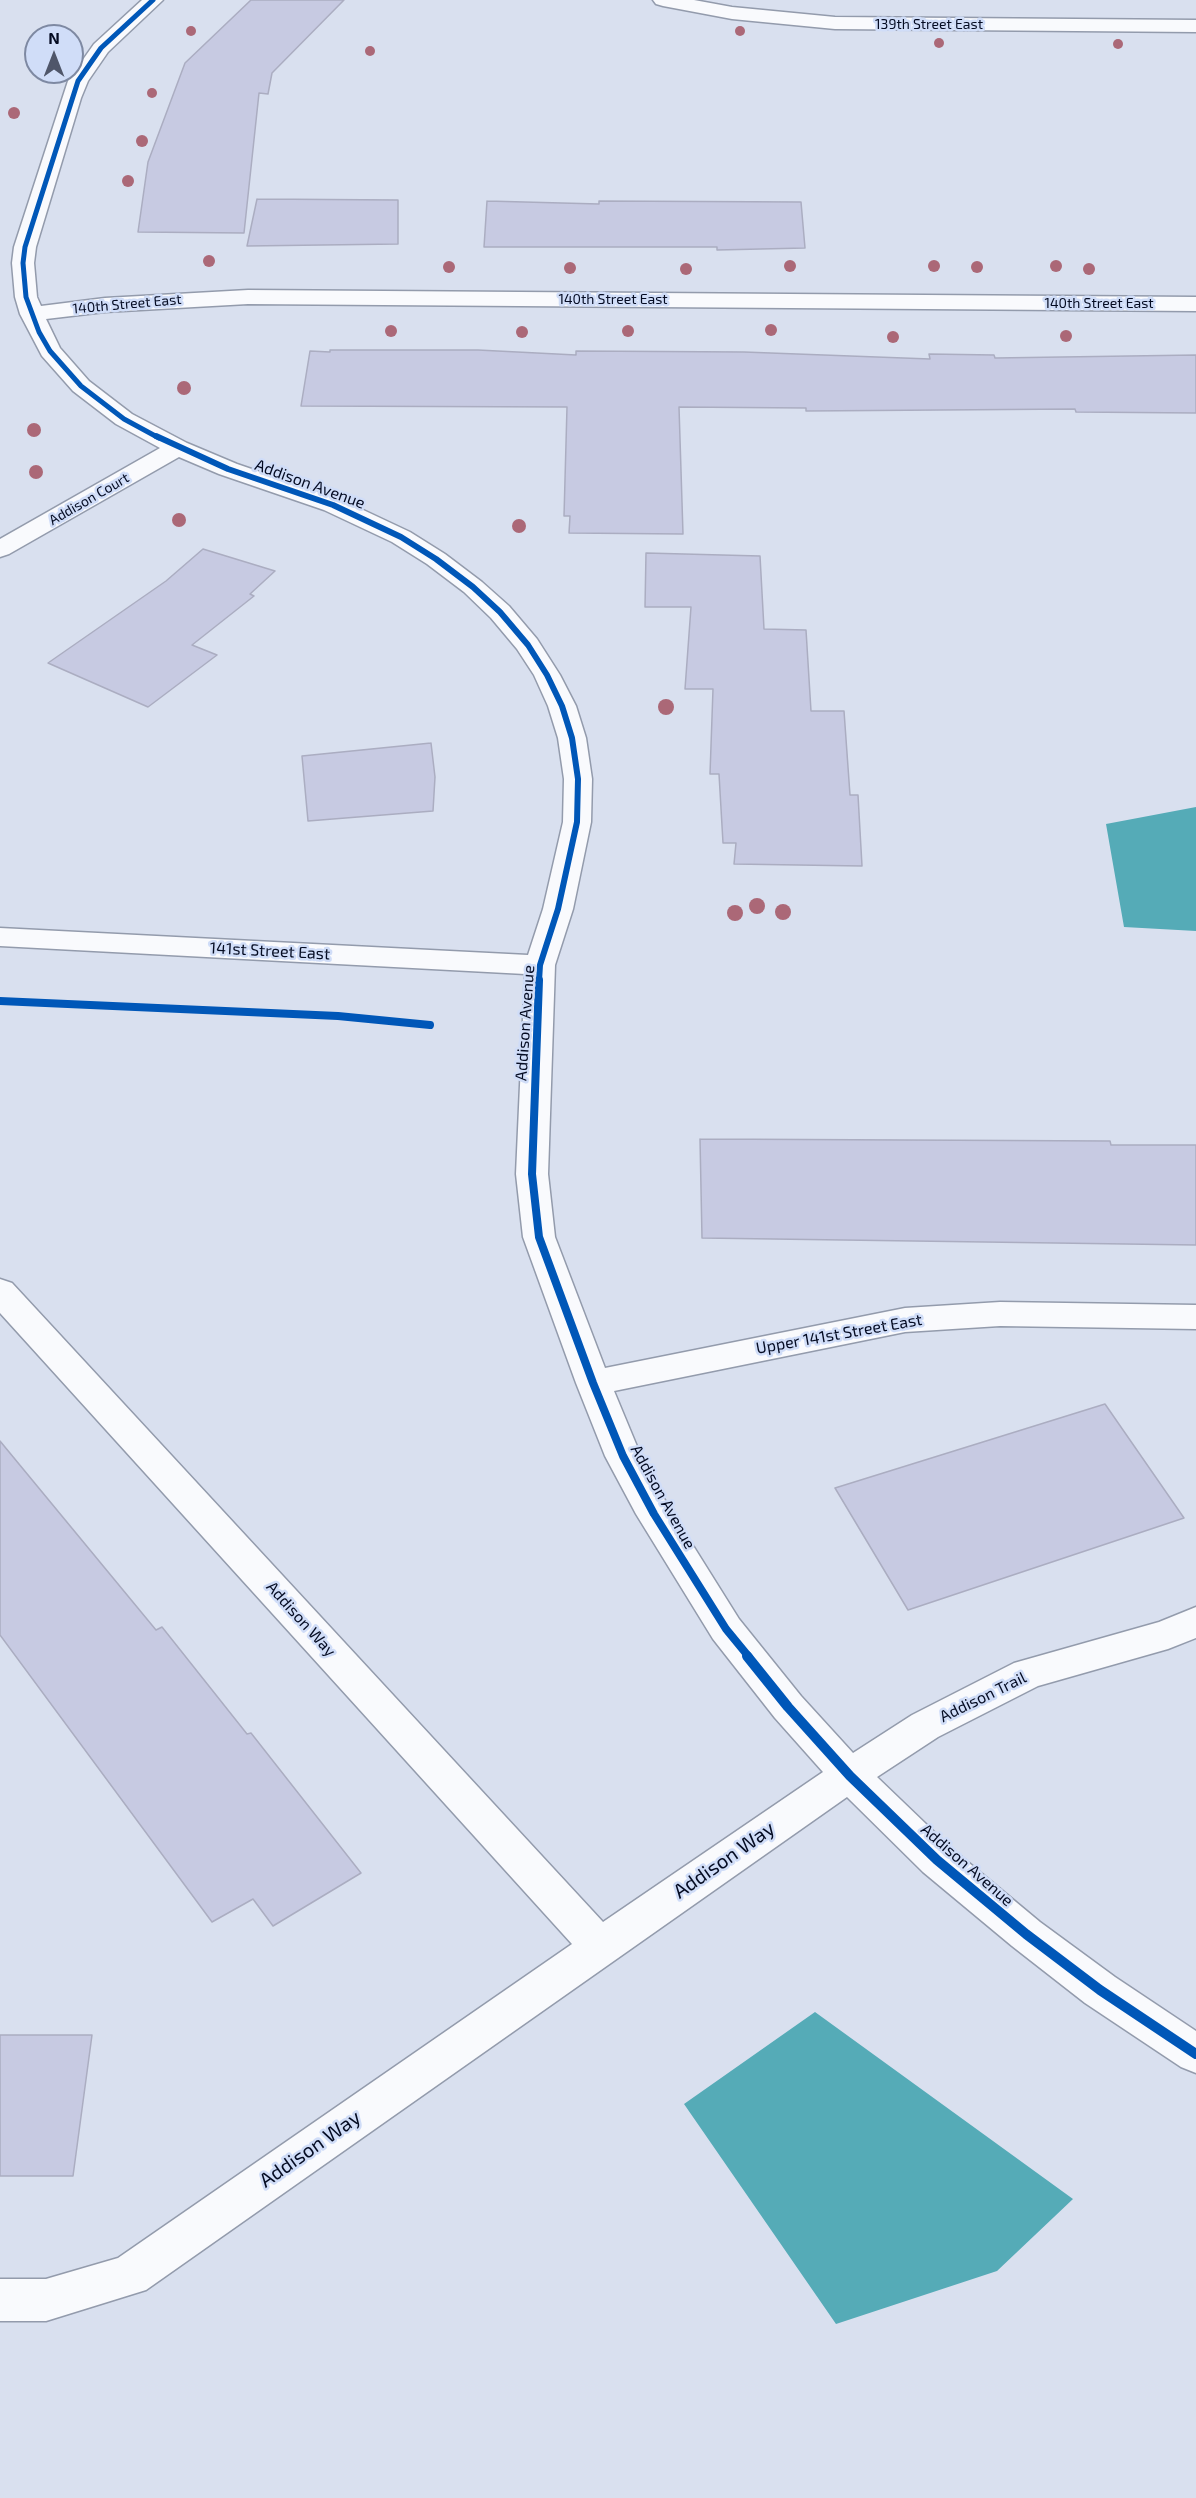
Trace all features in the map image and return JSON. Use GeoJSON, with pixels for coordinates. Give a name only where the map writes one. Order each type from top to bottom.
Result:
{"type":"FeatureCollection","features":[{"type":"Feature","properties":{"kind":"street","name":"Addison Avenue"},"geometry":{"type":"LineString","coordinates":[[153,0],[101,48],[83,72],[71,98],[25,247],[23,280],[31,314],[50,351],[81,386],[124,419],[178,448],[228,469],[333,505],[401,537],[436,559],[472,587],[500,612],[528,645],[547,675],[562,706],[572,738],[578,779],[577,822],[558,909],[540,965],[532,1173],[539,1237],[593,1383],[623,1456],[654,1514],[726,1629],[788,1707],[850,1776],[938,1860],[1026,1934],[1100,1990],[1196,2054]]}},
{"type":"Feature","properties":{"kind":"street","name":"139th Street East"},"geometry":{"type":"LineString","coordinates":[[663,0],[771,18],[868,24],[1196,26]]}},
{"type":"Feature","properties":{"kind":"street"},"geometry":{"type":"LineString","coordinates":[[771,18],[782,0]]}},
{"type":"Feature","properties":{"kind":"street","name":"140th Street East"},"geometry":{"type":"LineString","coordinates":[[31,314],[126,303],[248,297],[1196,304]]}},
{"type":"Feature","properties":{"kind":"street","name":"Addison Court"},"geometry":{"type":"LineString","coordinates":[[0,549],[178,448]]}},
{"type":"Feature","properties":{"kind":"street","name":"141st Street East"},"geometry":{"type":"LineString","coordinates":[[0,937],[540,965]]}},
{"type":"Feature","properties":{"kind":"street","name":"Addison Way"},"geometry":{"type":"LineString","coordinates":[[0,1291],[601,1948]]}},
{"type":"Feature","properties":{"kind":"street","name":"Upper 141st Street East"},"geometry":{"type":"LineString","coordinates":[[593,1383],[904,1320],[1000,1314],[1196,1317]]}},
{"type":"Feature","properties":{"kind":"street","name":"Addison Trail"},"geometry":{"type":"LineString","coordinates":[[850,1776],[925,1726],[1027,1674],[1168,1634],[1196,1622]]}},
{"type":"Feature","properties":{"kind":"street","name":"Addison Way"},"geometry":{"type":"LineString","coordinates":[[0,2300],[46,2300],[130,2275],[784,1818],[850,1776]]}},
{"type":"Feature","properties":{"kind":"water"},"geometry":{"type":"Polygon","coordinates":[[[1196,807],[1196,931],[1124,927],[1106,824],[1196,807]]]}},
{"type":"Feature","properties":{"kind":"water"},"geometry":{"type":"Polygon","coordinates":[[[815,2012],[1073,2199],[997,2271],[836,2324],[684,2104],[815,2012]]]}},
{"type":"Feature","properties":{"kind":"building"},"geometry":{"type":"Polygon","coordinates":[[[251,0],[344,0],[272,73],[268,94],[259,93],[244,233],[138,232],[148,162],[185,63],[251,0]]]}},
{"type":"Feature","properties":{"kind":"building"},"geometry":{"type":"Polygon","coordinates":[[[257,199],[398,200],[398,244],[247,246],[257,199]]]}},
{"type":"Feature","properties":{"kind":"building"},"geometry":{"type":"Polygon","coordinates":[[[487,201],[599,204],[599,201],[801,202],[805,248],[717,250],[717,247],[484,247],[487,201]]]}},
{"type":"Feature","properties":{"kind":"building"},"geometry":{"type":"Polygon","coordinates":[[[330,350],[478,350],[576,355],[576,351],[744,352],[930,359],[929,354],[994,355],[995,358],[1196,355],[1196,413],[1076,412],[1075,409],[806,411],[806,408],[679,407],[683,534],[569,533],[570,516],[564,516],[567,407],[301,406],[310,351],[330,352],[330,350]]]}},
{"type":"Feature","properties":{"kind":"building"},"geometry":{"type":"Polygon","coordinates":[[[203,549],[275,571],[250,594],[254,596],[192,645],[217,655],[148,707],[48,663],[166,581],[203,549]]]}},
{"type":"Feature","properties":{"kind":"building"},"geometry":{"type":"Polygon","coordinates":[[[646,553],[760,556],[764,629],[806,630],[811,711],[844,711],[850,795],[858,795],[862,866],[734,864],[736,843],[723,843],[719,774],[710,774],[713,689],[685,689],[691,607],[645,607],[646,553]]]}},
{"type":"Feature","properties":{"kind":"building"},"geometry":{"type":"Polygon","coordinates":[[[431,743],[435,777],[433,811],[308,821],[302,756],[431,743]]]}},
{"type":"Feature","properties":{"kind":"building"},"geometry":{"type":"Polygon","coordinates":[[[700,1139],[1110,1141],[1111,1145],[1196,1145],[1196,1245],[702,1238],[700,1139]]]}},
{"type":"Feature","properties":{"kind":"building"},"geometry":{"type":"Polygon","coordinates":[[[1105,1404],[1184,1518],[908,1610],[835,1488],[1105,1404]]]}},
{"type":"Feature","properties":{"kind":"building"},"geometry":{"type":"Polygon","coordinates":[[[0,1441],[156,1630],[162,1627],[247,1734],[251,1733],[361,1873],[273,1926],[253,1899],[212,1922],[0,1635],[0,1441]]]}},
{"type":"Feature","properties":{"kind":"building"},"geometry":{"type":"Polygon","coordinates":[[[0,2035],[92,2035],[73,2176],[0,2176],[0,2035]]]}},
{"type":"Feature","properties":{"kind":"cycle path"},"geometry":{"type":"LineString","coordinates":[[153,0],[101,48],[78,81],[71,98],[25,247],[23,263],[26,297],[39,332],[50,351],[81,386],[124,419],[178,448],[228,469],[333,505],[401,537],[436,559],[473,587],[500,612],[528,645],[547,675],[562,706],[572,738],[578,779],[577,822],[558,909],[540,965],[532,1174],[539,1237],[593,1383],[623,1456],[654,1514],[726,1629],[788,1707],[850,1776],[937,1860],[1026,1934],[1100,1990],[1196,2054]]}},
{"type":"Feature","properties":{"kind":"cycle path"},"geometry":{"type":"LineString","coordinates":[[0,1001],[338,1016],[430,1025]]}}]}
